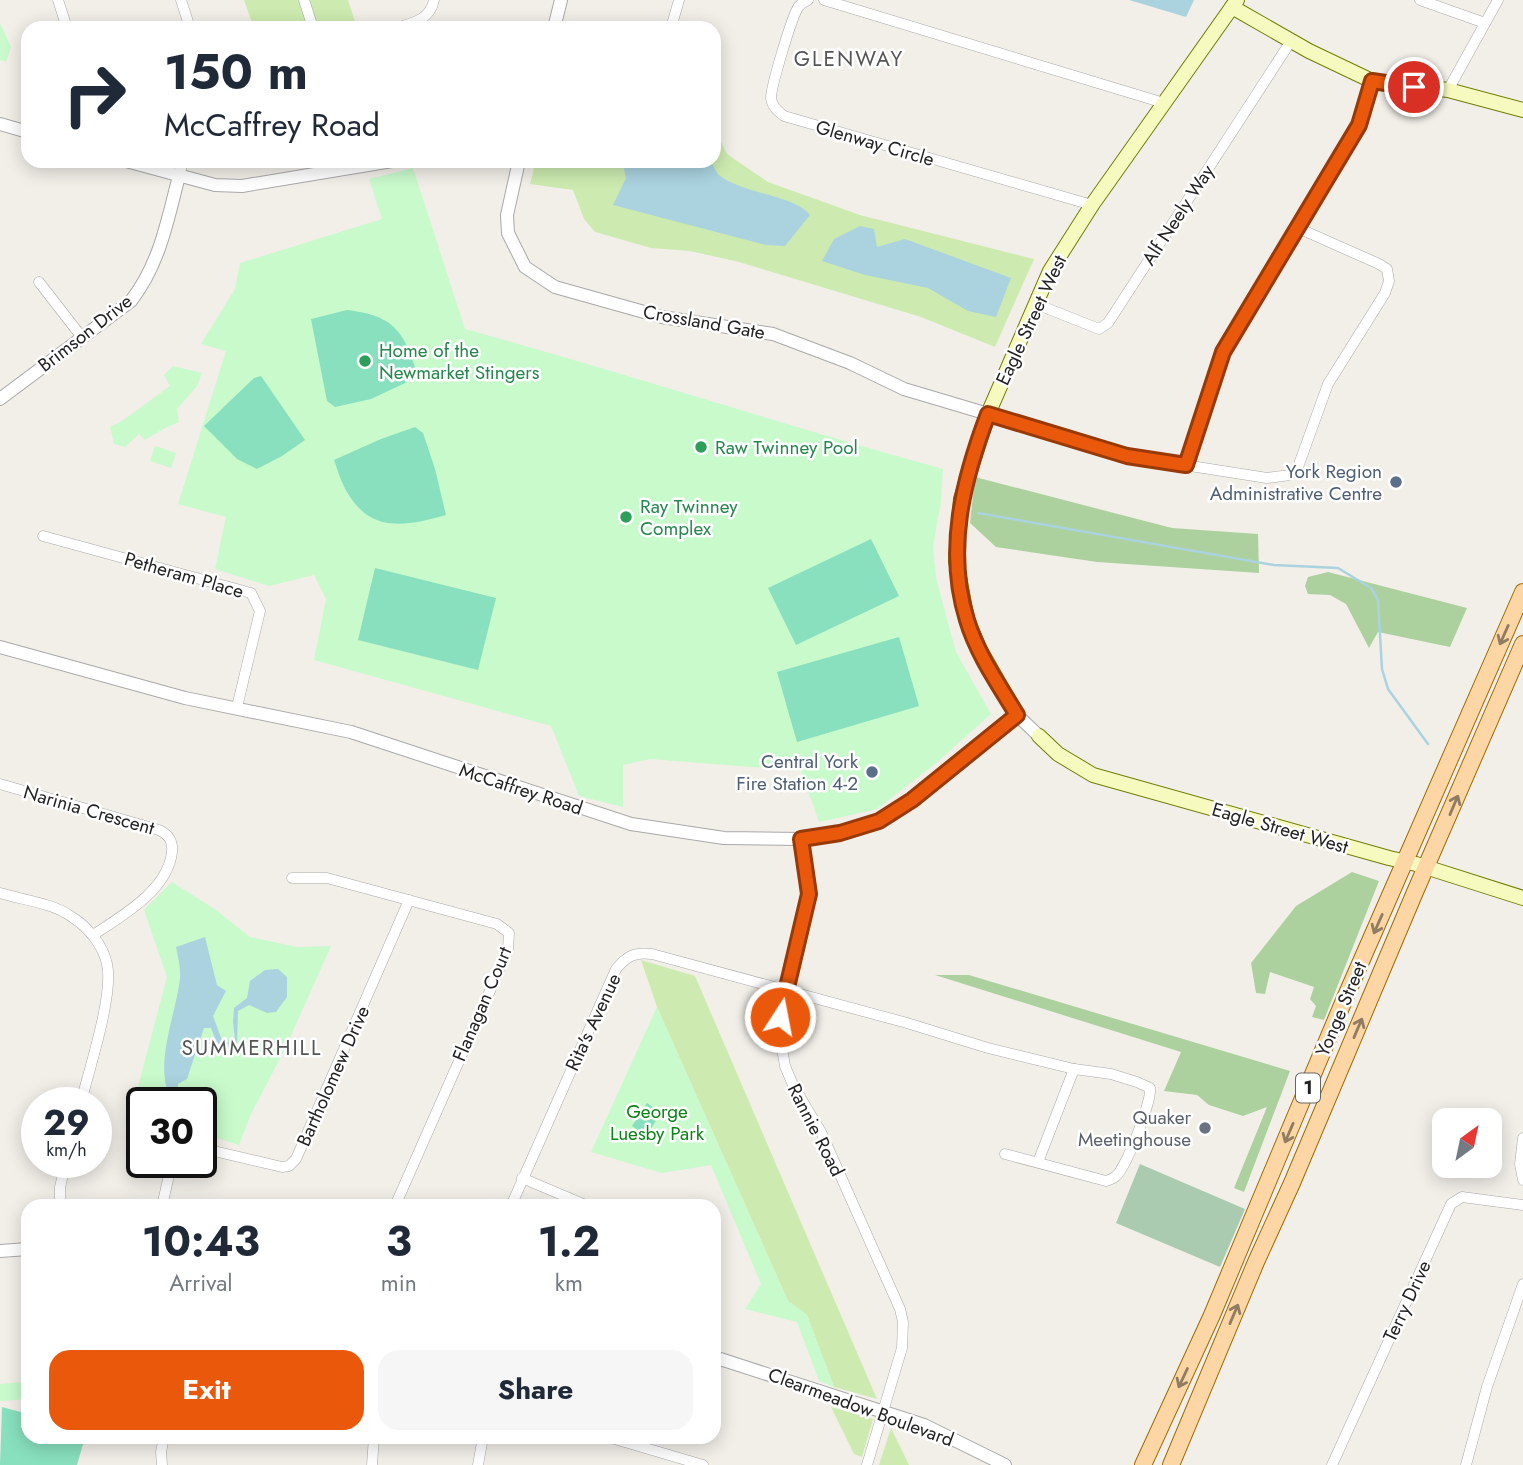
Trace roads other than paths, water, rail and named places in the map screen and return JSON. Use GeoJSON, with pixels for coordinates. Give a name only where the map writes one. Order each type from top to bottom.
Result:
{"type":"FeatureCollection","features":[{"type":"Feature","properties":{"kind":"main road","name":"Eagle Street West"},"geometry":{"type":"LineString","coordinates":[[1017,715],[980,650],[967,620],[956,561],[961,499],[988,414],[1050,271],[1092,205],[1235,3]]}},
{"type":"Feature","properties":{"kind":"main road"},"geometry":{"type":"LineString","coordinates":[[1235,3],[1291,41],[1372,81],[1448,90],[1523,110]]}},
{"type":"Feature","properties":{"kind":"main road","name":"Yonge Street"},"geometry":{"type":"LineString","coordinates":[[1143,1465],[1212,1315],[1345,998],[1523,592]]}},
{"type":"Feature","properties":{"kind":"main road","name":"Yonge Street"},"geometry":{"type":"LineString","coordinates":[[1171,1465],[1523,643]]}},
{"type":"Feature","properties":{"kind":"main road","name":"Eagle Street West"},"geometry":{"type":"LineString","coordinates":[[1039,736],[1058,754],[1093,775],[1427,867],[1523,898]]}},
{"type":"Feature","properties":{"kind":"street"},"geometry":{"type":"LineString","coordinates":[[58,0],[65,21]]}},
{"type":"Feature","properties":{"kind":"street"},"geometry":{"type":"LineString","coordinates":[[181,0],[188,21]]}},
{"type":"Feature","properties":{"kind":"street"},"geometry":{"type":"LineString","coordinates":[[304,0],[311,21]]}},
{"type":"Feature","properties":{"kind":"street"},"geometry":{"type":"LineString","coordinates":[[416,21],[431,11],[434,0]]}},
{"type":"Feature","properties":{"kind":"street"},"geometry":{"type":"LineString","coordinates":[[556,21],[561,0]]}},
{"type":"Feature","properties":{"kind":"street"},"geometry":{"type":"LineString","coordinates":[[673,21],[679,0]]}},
{"type":"Feature","properties":{"kind":"street","name":"Glenway Circle"},"geometry":{"type":"LineString","coordinates":[[808,0],[799,5],[794,15],[777,73],[771,96],[777,111],[861,139],[1092,205]]}},
{"type":"Feature","properties":{"kind":"street"},"geometry":{"type":"LineString","coordinates":[[824,0],[1164,103]]}},
{"type":"Feature","properties":{"kind":"street"},"geometry":{"type":"LineString","coordinates":[[1420,0],[1485,23]]}},
{"type":"Feature","properties":{"kind":"street"},"geometry":{"type":"LineString","coordinates":[[1448,90],[1499,0]]}},
{"type":"Feature","properties":{"kind":"street","name":"Alf Neely Way"},"geometry":{"type":"LineString","coordinates":[[1036,304],[1100,329],[1108,323],[1291,41]]}},
{"type":"Feature","properties":{"kind":"street"},"geometry":{"type":"LineString","coordinates":[[1186,465],[1223,352],[1359,125],[1372,81]]}},
{"type":"Feature","properties":{"kind":"street"},"geometry":{"type":"LineString","coordinates":[[0,124],[21,130]]}},
{"type":"Feature","properties":{"kind":"street"},"geometry":{"type":"LineString","coordinates":[[151,168],[215,185],[242,186],[350,168]]}},
{"type":"Feature","properties":{"kind":"street"},"geometry":{"type":"LineString","coordinates":[[179,176],[181,168]]}},
{"type":"Feature","properties":{"kind":"street","name":"Crossland Gate"},"geometry":{"type":"LineString","coordinates":[[517,168],[507,215],[508,233],[525,267],[555,287],[662,317],[773,334],[850,363],[904,389],[988,414]]}},
{"type":"Feature","properties":{"kind":"street","name":"Brimson Drive"},"geometry":{"type":"LineString","coordinates":[[0,398],[131,301],[146,281],[157,259],[179,176]]}},
{"type":"Feature","properties":{"kind":"street"},"geometry":{"type":"LineString","coordinates":[[988,414],[1127,456],[1267,478],[1290,475],[1298,467],[1328,384],[1385,293],[1389,281],[1387,269],[1298,228]]}},
{"type":"Feature","properties":{"kind":"street"},"geometry":{"type":"LineString","coordinates":[[39,282],[81,336]]}},
{"type":"Feature","properties":{"kind":"street","name":"Petheram Place"},"geometry":{"type":"LineString","coordinates":[[43,536],[251,593],[260,611],[237,707]]}},
{"type":"Feature","properties":{"kind":"street","name":"McCaffrey Road"},"geometry":{"type":"LineString","coordinates":[[0,647],[185,698],[351,732],[631,824],[724,838],[801,839],[840,833],[879,821],[912,800],[1017,715]]}},
{"type":"Feature","properties":{"kind":"street","name":"Eagle Street West"},"geometry":{"type":"LineString","coordinates":[[1017,715],[1039,736]]}},
{"type":"Feature","properties":{"kind":"street","name":"Narinia Crescent"},"geometry":{"type":"LineString","coordinates":[[0,784],[143,824],[167,834],[172,841],[172,854],[168,864],[152,890],[93,934]]}},
{"type":"Feature","properties":{"kind":"street","name":"Rannie Road"},"geometry":{"type":"LineString","coordinates":[[801,839],[809,894],[785,990],[779,1037],[785,1066],[821,1132],[900,1309],[903,1322],[902,1348],[867,1465]]}},
{"type":"Feature","properties":{"kind":"street","name":"Flanagan Court"},"geometry":{"type":"LineString","coordinates":[[292,878],[327,878],[497,924],[504,927],[510,940],[398,1199]]}},
{"type":"Feature","properties":{"kind":"street"},"geometry":{"type":"LineString","coordinates":[[0,893],[71,915],[93,934],[107,963],[109,984],[85,1087]]}},
{"type":"Feature","properties":{"kind":"street","name":"Bartholomew Drive"},"geometry":{"type":"LineString","coordinates":[[217,1152],[282,1167],[289,1166],[296,1159],[409,900]]}},
{"type":"Feature","properties":{"kind":"street","name":"Rita's Avenue"},"geometry":{"type":"LineString","coordinates":[[514,1199],[616,969],[627,957],[638,953],[652,954],[907,1023],[988,1048],[1074,1069],[1111,1074],[1150,1088],[1150,1101],[1123,1168],[1115,1177],[1106,1181],[1038,1162]]}},
{"type":"Feature","properties":{"kind":"street"},"geometry":{"type":"LineString","coordinates":[[1005,1154],[1038,1162],[1074,1069]]}},
{"type":"Feature","properties":{"kind":"street"},"geometry":{"type":"LineString","coordinates":[[1523,1138],[1520,1164],[1523,1180]]}},
{"type":"Feature","properties":{"kind":"street"},"geometry":{"type":"LineString","coordinates":[[60,1199],[62,1178]]}},
{"type":"Feature","properties":{"kind":"street"},"geometry":{"type":"LineString","coordinates":[[164,1199],[168,1178]]}},
{"type":"Feature","properties":{"kind":"street"},"geometry":{"type":"LineString","coordinates":[[522,1178],[572,1199]]}},
{"type":"Feature","properties":{"kind":"street","name":"Terry Drive"},"geometry":{"type":"LineString","coordinates":[[1332,1465],[1451,1204],[1462,1198],[1523,1205]]}},
{"type":"Feature","properties":{"kind":"street"},"geometry":{"type":"LineString","coordinates":[[0,1251],[21,1250]]}},
{"type":"Feature","properties":{"kind":"street"},"geometry":{"type":"LineString","coordinates":[[1466,1465],[1487,1387],[1523,1284]]}},
{"type":"Feature","properties":{"kind":"street","name":"Clearmeadow Boulevard"},"geometry":{"type":"LineString","coordinates":[[721,1359],[924,1425],[1005,1465]]}},
{"type":"Feature","properties":{"kind":"street"},"geometry":{"type":"LineString","coordinates":[[162,1465],[163,1444]]}},
{"type":"Feature","properties":{"kind":"street"},"geometry":{"type":"LineString","coordinates":[[372,1465],[374,1444]]}},
{"type":"Feature","properties":{"kind":"street"},"geometry":{"type":"LineString","coordinates":[[478,1465],[482,1444]]}},
{"type":"Feature","properties":{"kind":"street"},"geometry":{"type":"LineString","coordinates":[[632,1444],[703,1465]]}},
{"type":"Feature","properties":{"kind":"water"},"geometry":{"type":"Polygon","coordinates":[[[1129,0],[1194,0],[1186,17],[1129,0]]]}},
{"type":"Feature","properties":{"kind":"water"},"geometry":{"type":"Polygon","coordinates":[[[624,168],[715,168],[719,175],[729,181],[793,203],[810,215],[785,246],[766,245],[613,205],[626,178],[624,168]]]}},
{"type":"Feature","properties":{"kind":"water"},"geometry":{"type":"Polygon","coordinates":[[[860,226],[874,229],[877,247],[905,239],[1011,278],[996,317],[968,311],[928,288],[865,275],[822,261],[834,239],[860,226]]]}},
{"type":"Feature","properties":{"kind":"water"},"geometry":{"type":"Polygon","coordinates":[[[205,937],[217,985],[226,991],[213,1016],[223,1043],[235,1040],[234,1008],[247,998],[250,981],[265,970],[278,969],[287,977],[287,997],[276,1012],[267,1013],[249,1005],[238,1011],[237,1046],[228,1048],[217,1044],[211,1028],[204,1028],[187,1079],[178,1084],[178,1087],[167,1087],[165,1051],[180,979],[176,947],[205,937]]]}},
{"type":"Feature","properties":{"kind":"waterway"},"geometry":{"type":"LineString","coordinates":[[978,513],[1274,565],[1338,568],[1371,588],[1378,600],[1382,669],[1388,689],[1428,744]]}},
{"type":"Feature","properties":{"kind":"place","name":"Home of the Newmarket Stingers"},"geometry":{"type":"Point","coordinates":[365,361]}},
{"type":"Feature","properties":{"kind":"place","name":"Raw Twinney Pool"},"geometry":{"type":"Point","coordinates":[701,447]}},
{"type":"Feature","properties":{"kind":"place","name":"York Region Administrative Centre"},"geometry":{"type":"Point","coordinates":[1396,482]}},
{"type":"Feature","properties":{"kind":"place","name":"Ray Twinney Complex"},"geometry":{"type":"Point","coordinates":[626,517]}},
{"type":"Feature","properties":{"kind":"place","name":"Central York Fire Station 4-2"},"geometry":{"type":"Point","coordinates":[872,772]}},
{"type":"Feature","properties":{"kind":"place","name":"Quaker Meetinghouse"},"geometry":{"type":"Point","coordinates":[1205,1128]}},
{"type":"Feature","properties":{"kind":"district","name":"GLENWAY"},"geometry":{"type":"Point","coordinates":[849,59]}},
{"type":"Feature","properties":{"kind":"district","name":"SUMMERHILL"},"geometry":{"type":"Point","coordinates":[252,1048]}},
{"type":"Feature","properties":{"kind":"park label","name":"George Luesby Park"},"geometry":{"type":"Point","coordinates":[657,1122]}}]}
